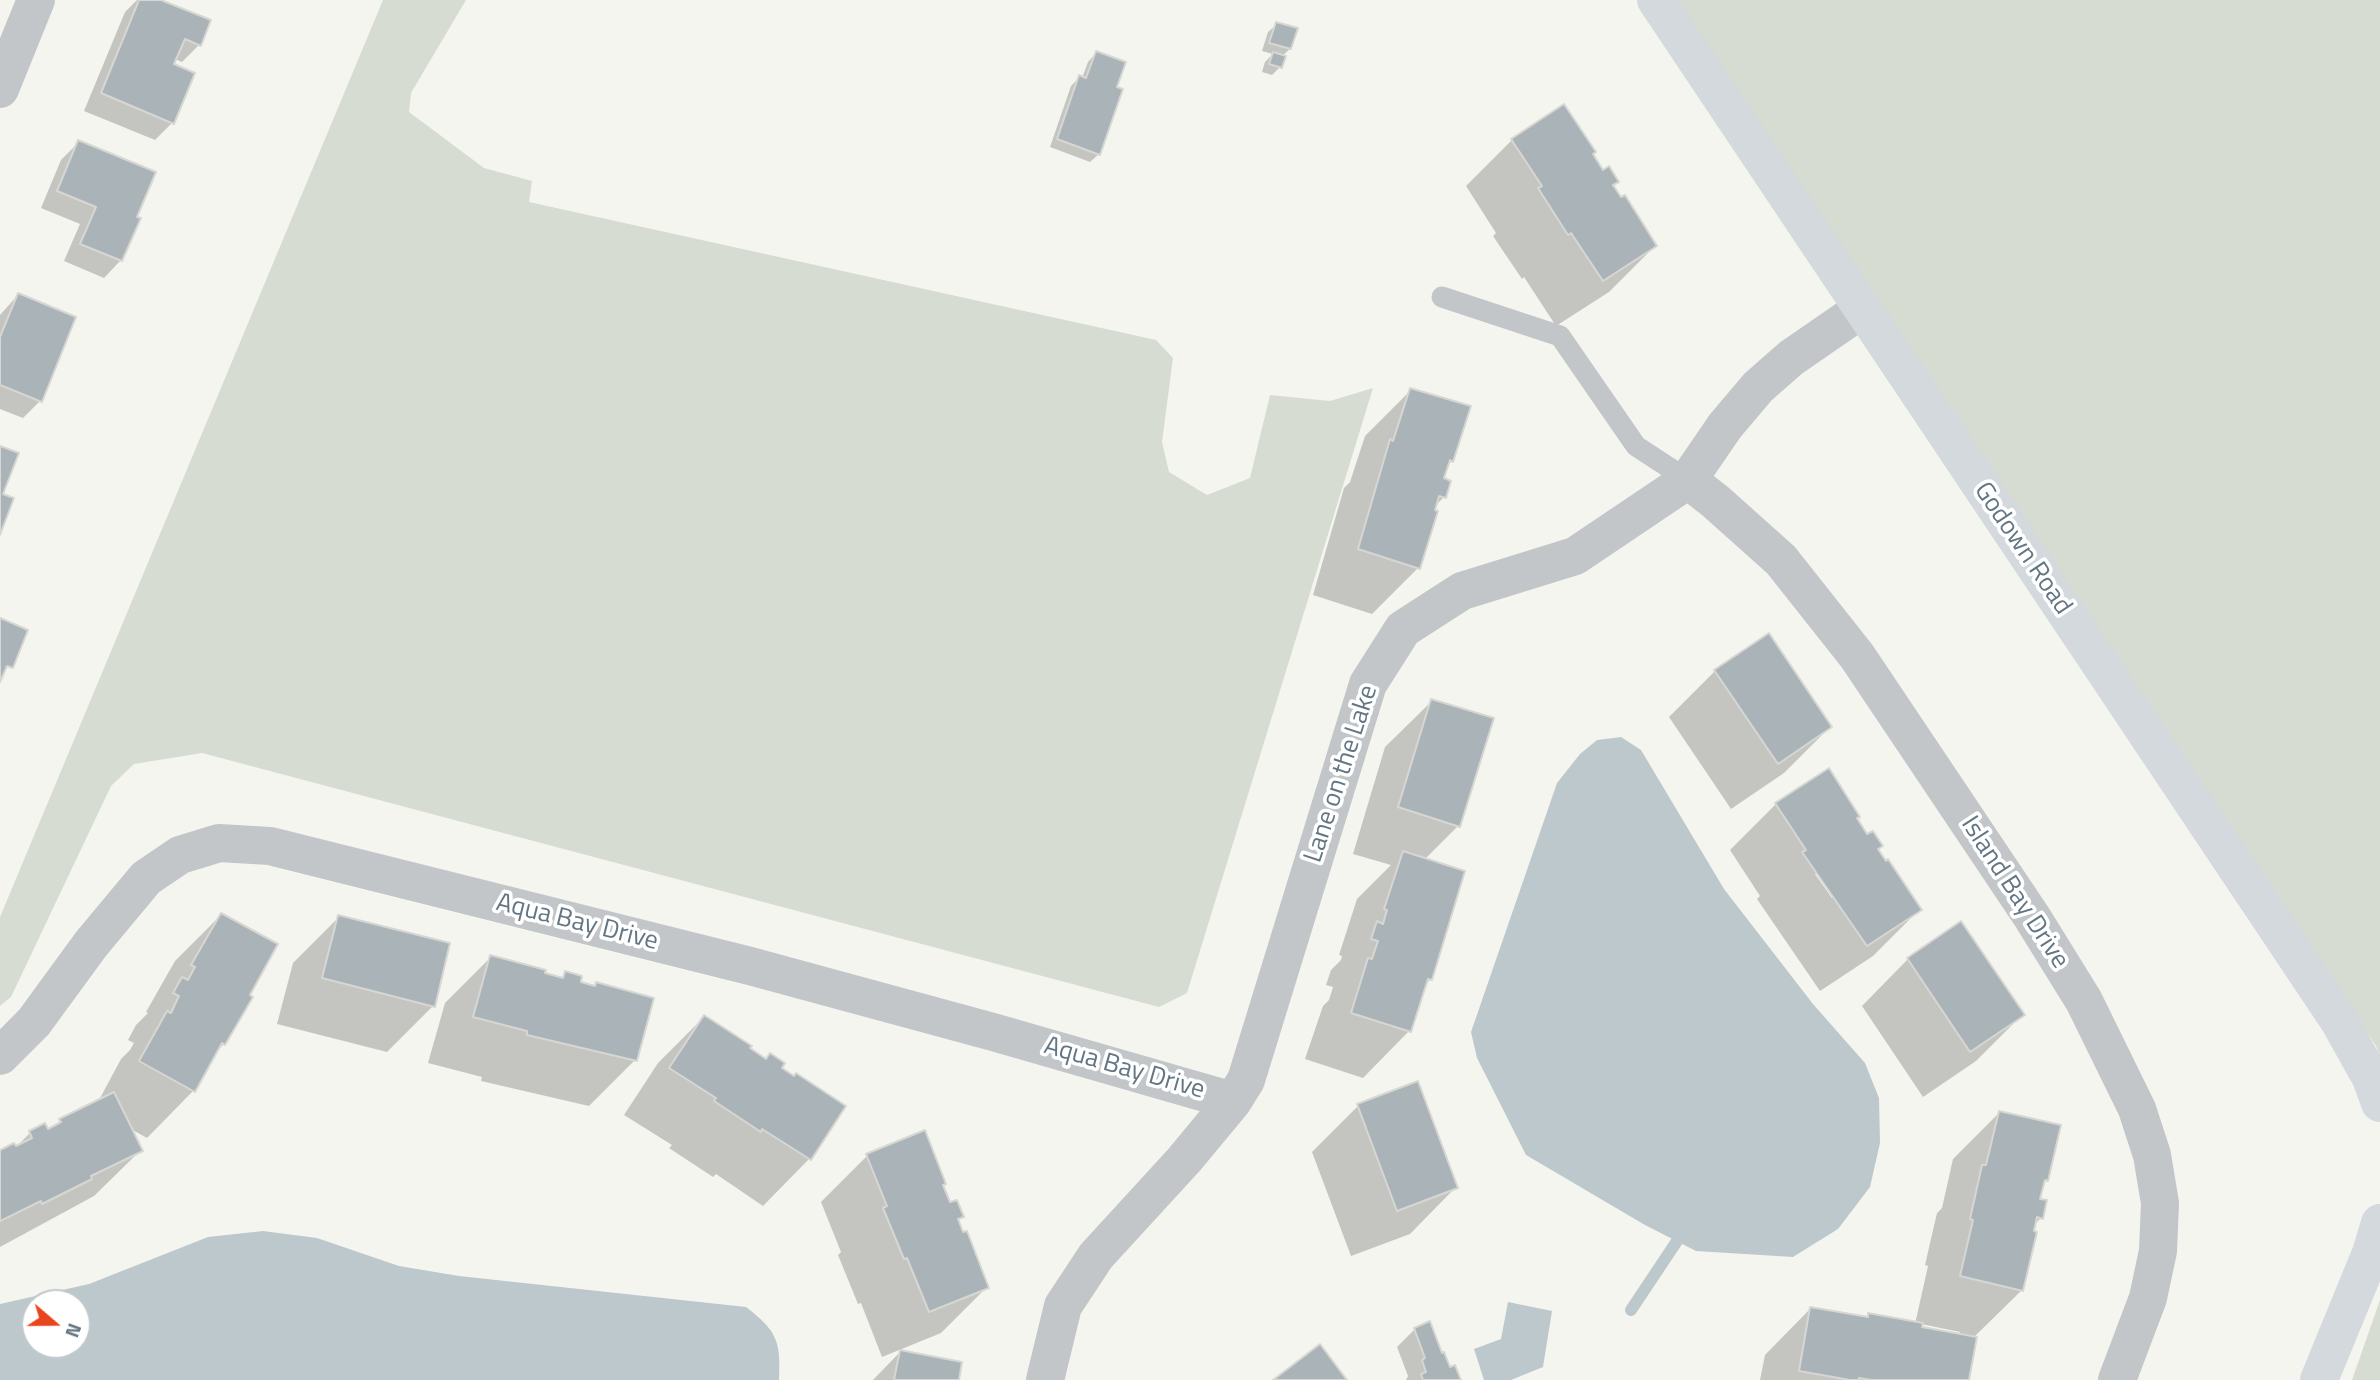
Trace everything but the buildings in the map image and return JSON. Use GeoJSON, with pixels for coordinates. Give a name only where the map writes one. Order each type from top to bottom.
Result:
{"type":"FeatureCollection","features":[{"type":"Feature","properties":{"kind":"main road","name":"Godown Road"},"geometry":{"type":"LineString","coordinates":[[1656,0],[2339,1021],[2371,1078],[2380,1103]]}},
{"type":"Feature","properties":{"kind":"main road"},"geometry":{"type":"LineString","coordinates":[[2319,1380],[2371,1253],[2380,1223]]}},
{"type":"Feature","properties":{"kind":"street"},"geometry":{"type":"LineString","coordinates":[[0,89],[36,0]]}},
{"type":"Feature","properties":{"kind":"street","name":"Lane on the Lake"},"geometry":{"type":"LineString","coordinates":[[1045,1380],[1063,1306],[1090,1266],[1233,1101],[1246,1080],[1368,684],[1403,629],[1462,591],[1575,556],[1688,480],[1725,426],[1758,387],[1791,358],[1862,309]]}},
{"type":"Feature","properties":{"kind":"street","name":"Island Bay Drive"},"geometry":{"type":"LineString","coordinates":[[1688,480],[1781,560],[1857,656],[2032,917],[2084,1001],[2137,1108],[2152,1155],[2160,1203],[2158,1251],[2148,1298],[2117,1380]]}},
{"type":"Feature","properties":{"kind":"street","name":"Aqua Bay Drive"},"geometry":{"type":"LineString","coordinates":[[0,1056],[34,1023],[91,944],[146,878],[180,855],[219,843],[270,846],[723,960],[1007,1036],[1233,1101]]}},
{"type":"Feature","properties":{"kind":"lane"},"geometry":{"type":"LineString","coordinates":[[1442,297],[1560,335],[1636,446],[1688,480]]}},
{"type":"Feature","properties":{"kind":"shaded area"},"geometry":{"type":"Polygon","coordinates":[[[383,0],[466,0],[411,93],[409,112],[484,168],[532,181],[529,202],[1156,340],[1173,358],[1162,442],[1169,472],[1207,495],[1250,478],[1270,395],[1330,401],[1373,388],[1187,993],[1159,1007],[202,753],[134,764],[111,786],[11,997],[0,1006],[0,917],[383,0]]]}},
{"type":"Feature","properties":{"kind":"shaded area"},"geometry":{"type":"Polygon","coordinates":[[[1673,0],[2380,0],[2380,1056],[2376,1046],[1673,0]]]}},
{"type":"Feature","properties":{"kind":"shaded area"},"geometry":{"type":"Polygon","coordinates":[[[1621,737],[1641,750],[1724,889],[1813,1004],[1865,1063],[1879,1098],[1880,1143],[1870,1187],[1838,1229],[1793,1257],[1696,1251],[1645,1225],[1526,1155],[1477,1058],[1471,1032],[1557,783],[1580,754],[1597,740],[1621,737]]]}},
{"type":"Feature","properties":{"kind":"shaded area"},"geometry":{"type":"Polygon","coordinates":[[[263,1231],[317,1238],[399,1266],[459,1276],[746,1307],[765,1323],[775,1338],[779,1356],[779,1380],[0,1380],[0,1304],[21,1299],[21,1359],[91,1359],[91,1289],[67,1289],[89,1284],[208,1237],[263,1231]]]}},
{"type":"Feature","properties":{"kind":"shaded area"},"geometry":{"type":"Polygon","coordinates":[[[2380,1300],[2380,1380],[2352,1380],[2380,1300]]]}},
{"type":"Feature","properties":{"kind":"shaded area"},"geometry":{"type":"Polygon","coordinates":[[[1508,1302],[1552,1311],[1543,1367],[1511,1380],[1484,1380],[1474,1349],[1501,1339],[1508,1302]]]}},
{"type":"Feature","properties":{"kind":"waterway"},"geometry":{"type":"LineString","coordinates":[[1631,1310],[1677,1241]]}}]}
